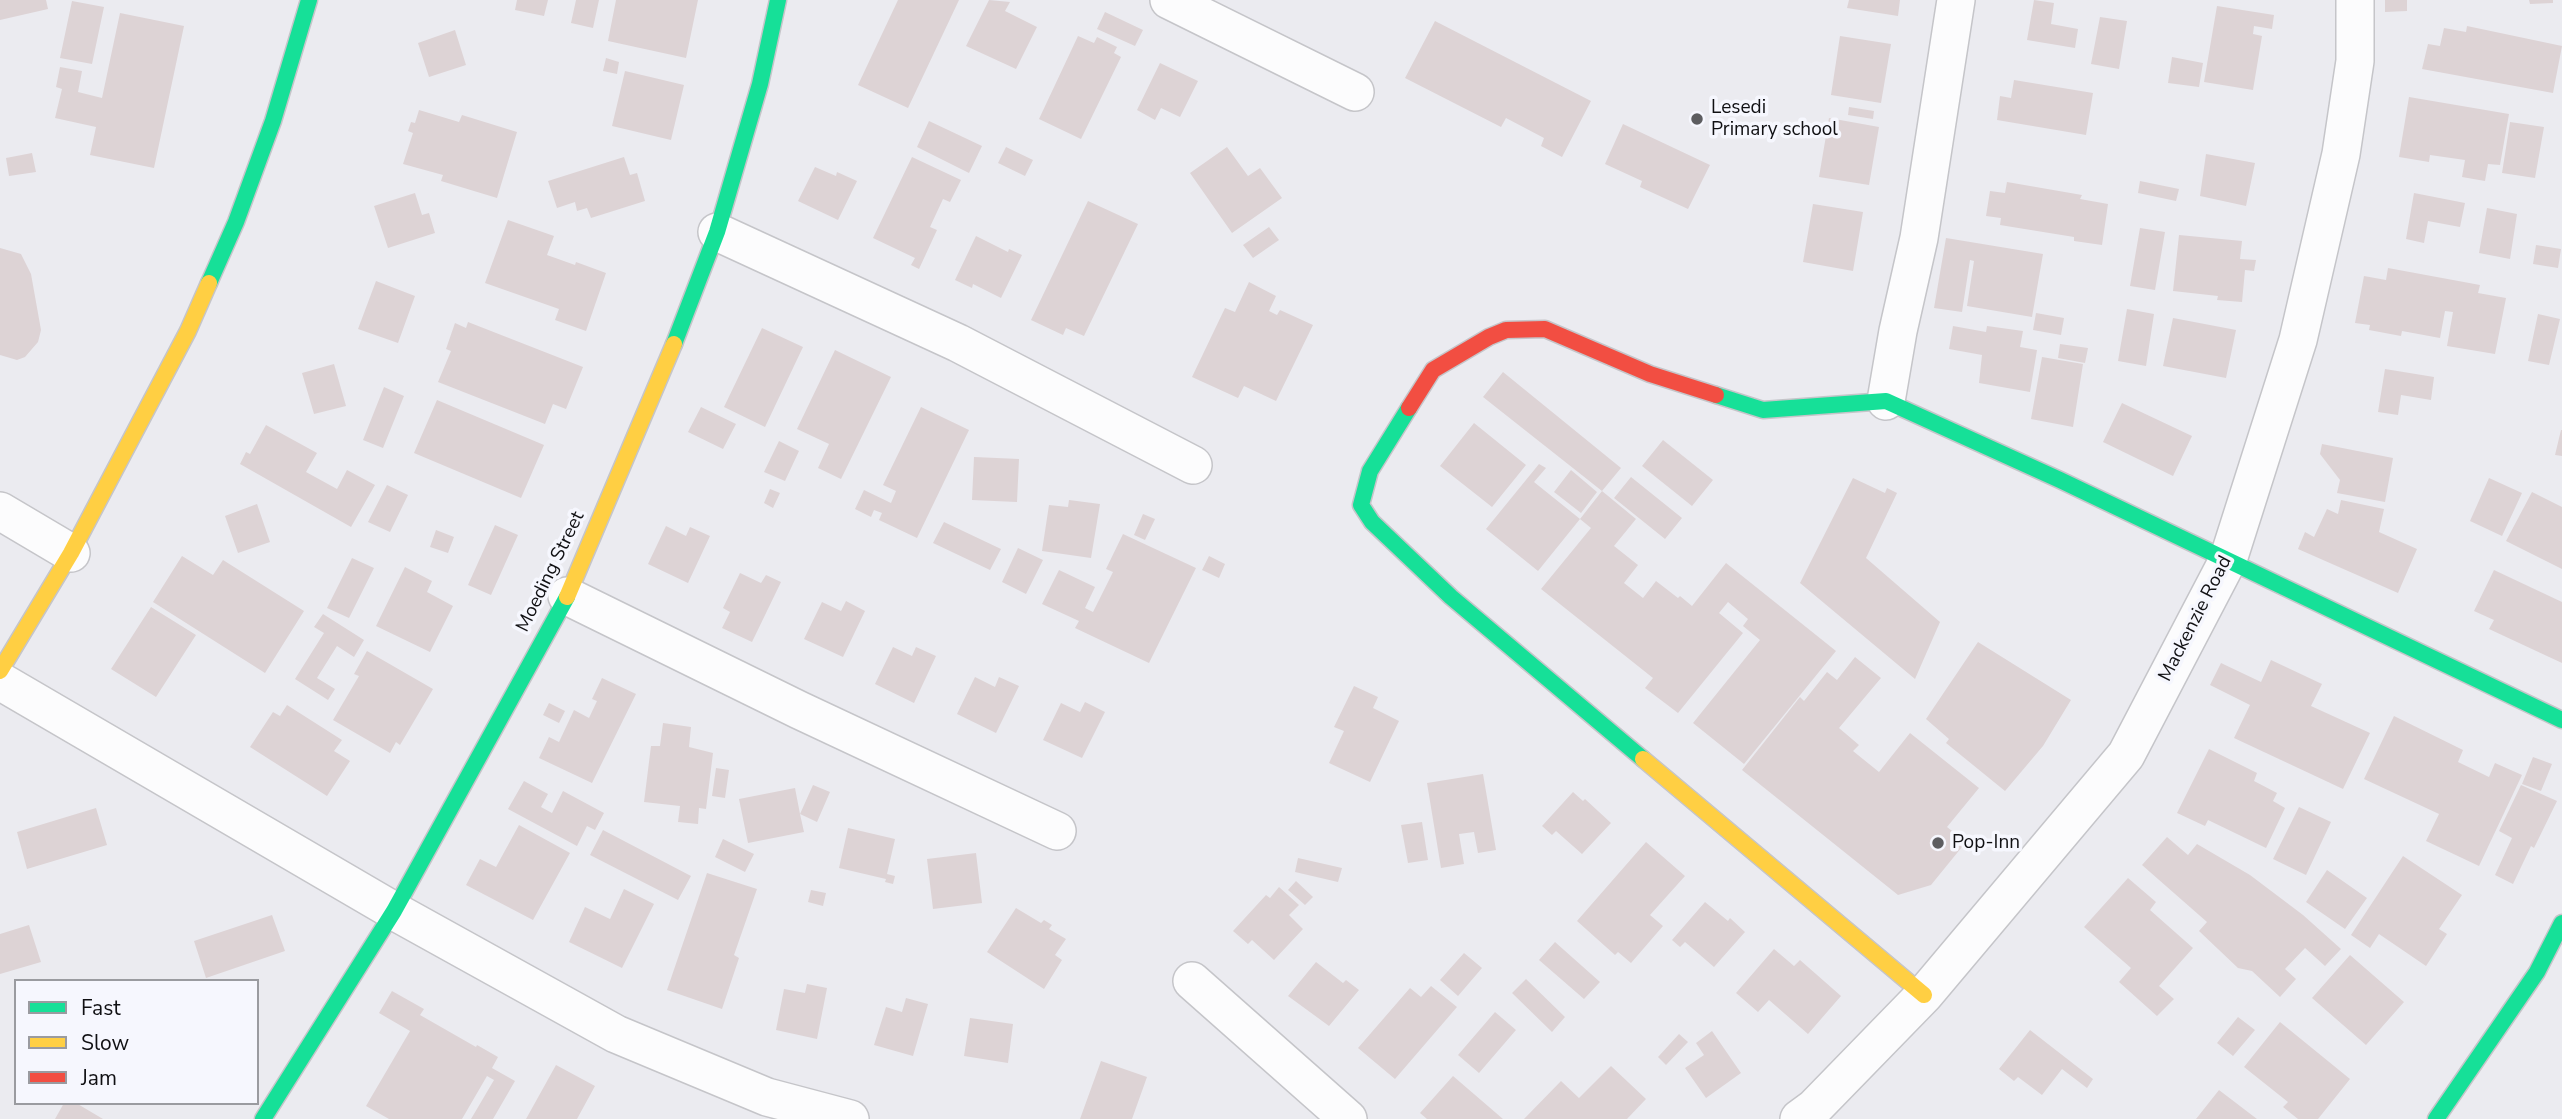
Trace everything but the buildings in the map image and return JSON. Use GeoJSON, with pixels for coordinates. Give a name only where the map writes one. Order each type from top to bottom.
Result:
{"type":"FeatureCollection","features":[{"type":"Feature","properties":{"kind":"street"},"geometry":{"type":"LineString","coordinates":[[0,671],[71,553],[188,331],[236,222],[272,121],[309,0]]}},
{"type":"Feature","properties":{"kind":"street","name":"Moeding Street"},"geometry":{"type":"LineString","coordinates":[[263,1119],[394,911],[567,596],[670,355],[717,232],[760,84],[778,0]]}},
{"type":"Feature","properties":{"kind":"street"},"geometry":{"type":"LineString","coordinates":[[1169,0],[1355,92]]}},
{"type":"Feature","properties":{"kind":"street"},"geometry":{"type":"LineString","coordinates":[[1886,401],[1898,331],[1919,239],[1956,0]]}},
{"type":"Feature","properties":{"kind":"street","name":"Mackenzie Road"},"geometry":{"type":"LineString","coordinates":[[1799,1119],[1814,1108],[1924,995],[2126,755],[2228,560],[2298,340],[2341,154],[2355,61],[2355,0]]}},
{"type":"Feature","properties":{"kind":"street"},"geometry":{"type":"LineString","coordinates":[[717,232],[958,343],[1193,464]]}},
{"type":"Feature","properties":{"kind":"street"},"geometry":{"type":"LineString","coordinates":[[1924,995],[1451,597],[1372,522],[1361,505],[1370,471],[1433,370],[1506,330],[1545,328],[1650,374],[1763,410],[1886,401],[2060,480],[2562,720]]}},
{"type":"Feature","properties":{"kind":"street"},"geometry":{"type":"LineString","coordinates":[[0,511],[71,553]]}},
{"type":"Feature","properties":{"kind":"street"},"geometry":{"type":"LineString","coordinates":[[567,596],[799,710],[1057,831]]}},
{"type":"Feature","properties":{"kind":"street"},"geometry":{"type":"LineString","coordinates":[[0,681],[394,911],[616,1034],[767,1097],[850,1119]]}},
{"type":"Feature","properties":{"kind":"street"},"geometry":{"type":"LineString","coordinates":[[2436,1119],[2537,972],[2562,923]]}},
{"type":"Feature","properties":{"kind":"street"},"geometry":{"type":"LineString","coordinates":[[1192,981],[1348,1119]]}},
{"type":"Feature","properties":{"kind":"traffic: fast"},"geometry":{"type":"LineString","coordinates":[[209,283],[236,222],[273,121],[309,0]]}},
{"type":"Feature","properties":{"kind":"traffic: fast"},"geometry":{"type":"LineString","coordinates":[[674,344],[717,232],[760,84],[778,0]]}},
{"type":"Feature","properties":{"kind":"traffic: fast"},"geometry":{"type":"LineString","coordinates":[[1716,395],[1763,410],[1886,401],[2060,480],[2562,720]]}},
{"type":"Feature","properties":{"kind":"traffic: fast"},"geometry":{"type":"LineString","coordinates":[[1409,408],[1370,471],[1361,505],[1372,522],[1451,597],[1643,759]]}},
{"type":"Feature","properties":{"kind":"traffic: fast"},"geometry":{"type":"LineString","coordinates":[[263,1119],[394,911],[567,597]]}},
{"type":"Feature","properties":{"kind":"traffic: fast"},"geometry":{"type":"LineString","coordinates":[[2436,1119],[2537,972],[2562,923]]}},
{"type":"Feature","properties":{"kind":"traffic: slow"},"geometry":{"type":"LineString","coordinates":[[0,671],[71,553],[188,331],[209,283]]}},
{"type":"Feature","properties":{"kind":"traffic: slow"},"geometry":{"type":"LineString","coordinates":[[567,597],[674,344]]}},
{"type":"Feature","properties":{"kind":"traffic: slow"},"geometry":{"type":"LineString","coordinates":[[1643,759],[1924,995]]}},
{"type":"Feature","properties":{"kind":"traffic: jam"},"geometry":{"type":"LineString","coordinates":[[1409,408],[1433,370],[1506,330],[1545,329],[1650,374],[1716,395]]}},
{"type":"Feature","properties":{"kind":"place","name":"Lesedi Primary school"},"geometry":{"type":"Point","coordinates":[1697,119]}},
{"type":"Feature","properties":{"kind":"place","name":"Pop-Inn"},"geometry":{"type":"Point","coordinates":[1938,843]}}]}
